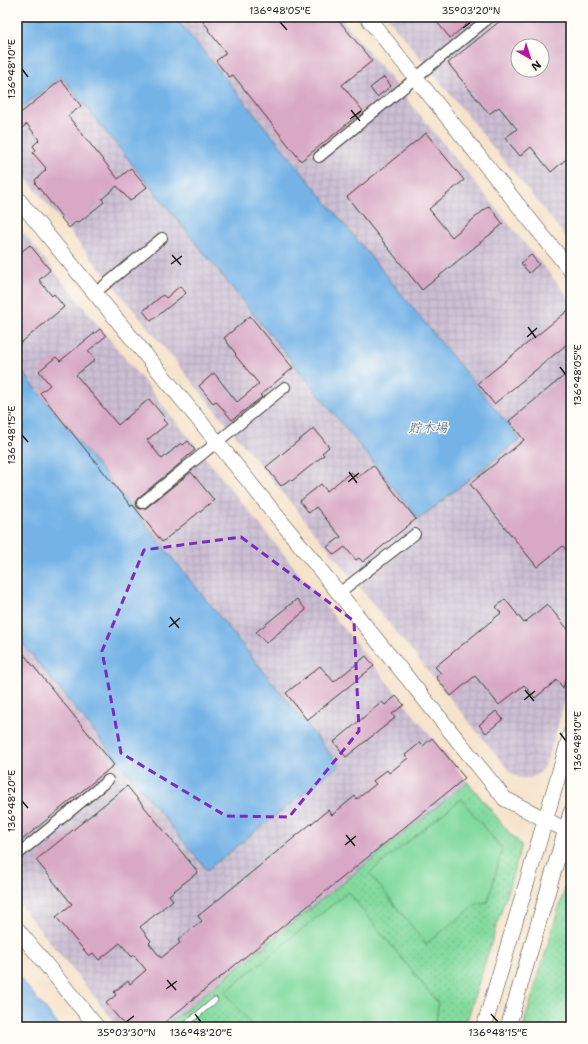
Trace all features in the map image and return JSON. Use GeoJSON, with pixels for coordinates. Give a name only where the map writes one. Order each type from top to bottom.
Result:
{"type":"FeatureCollection","features":[{"type":"Feature","properties":{"kind":"street"},"geometry":{"type":"LineString","coordinates":[[367,17],[571,271]]}},
{"type":"Feature","properties":{"kind":"street"},"geometry":{"type":"LineString","coordinates":[[319,157],[490,17]]}},
{"type":"Feature","properties":{"kind":"street"},"geometry":{"type":"LineString","coordinates":[[17,198],[217,442],[505,799],[566,830]]}},
{"type":"Feature","properties":{"kind":"street"},"geometry":{"type":"LineString","coordinates":[[95,293],[162,238]]}},
{"type":"Feature","properties":{"kind":"street"},"geometry":{"type":"LineString","coordinates":[[142,502],[285,387]]}},
{"type":"Feature","properties":{"kind":"street"},"geometry":{"type":"LineString","coordinates":[[339,593],[415,534]]}},
{"type":"Feature","properties":{"kind":"street"},"geometry":{"type":"LineString","coordinates":[[484,1027],[571,733]]}},
{"type":"Feature","properties":{"kind":"street"},"geometry":{"type":"LineString","coordinates":[[17,855],[108,780]]}},
{"type":"Feature","properties":{"kind":"street"},"geometry":{"type":"LineString","coordinates":[[508,1027],[571,812]]}},
{"type":"Feature","properties":{"kind":"street"},"geometry":{"type":"LineString","coordinates":[[17,928],[97,1027]]}},
{"type":"Feature","properties":{"kind":"lane"},"geometry":{"type":"LineString","coordinates":[[183,1027],[215,1000]]}},
{"type":"Feature","properties":{"kind":"highlighted area"},"geometry":{"type":"Polygon","coordinates":[[[241,537],[354,621],[359,731],[289,817],[226,816],[121,753],[102,651],[144,550],[241,537]]]}},
{"type":"Feature","properties":{"kind":"shaded area"},"geometry":{"type":"Polygon","coordinates":[[[175,17],[340,17],[571,300],[571,680],[550,752],[544,768],[537,775],[530,778],[520,778],[511,773],[17,167],[17,111],[61,76],[419,519],[520,438],[175,17]]]}},
{"type":"Feature","properties":{"kind":"shaded area"},"geometry":{"type":"Polygon","coordinates":[[[387,17],[571,17],[571,243],[387,17]]]}},
{"type":"Feature","properties":{"kind":"shaded area"},"geometry":{"type":"Polygon","coordinates":[[[17,225],[468,782],[164,1027],[119,1027],[17,902],[17,637],[207,870],[339,765],[17,365],[17,225]]]}},
{"type":"Feature","properties":{"kind":"green space"},"geometry":{"type":"Polygon","coordinates":[[[468,782],[521,845],[521,848],[465,1027],[164,1027],[468,782]]]}},
{"type":"Feature","properties":{"kind":"green space"},"geometry":{"type":"Polygon","coordinates":[[[461,799],[502,849],[488,902],[478,903],[426,944],[369,873],[461,799]]]}},
{"type":"Feature","properties":{"kind":"green space"},"geometry":{"type":"Polygon","coordinates":[[[571,868],[571,1027],[523,1027],[571,868]]]}},
{"type":"Feature","properties":{"kind":"green space"},"geometry":{"type":"Polygon","coordinates":[[[348,892],[438,1003],[436,1023],[431,1027],[253,1027],[225,992],[348,892]]]}},
{"type":"Feature","properties":{"kind":"water","name":"貯木場"},"geometry":{"type":"Polygon","coordinates":[[[17,17],[175,17],[520,439],[419,519],[61,76],[17,111],[17,17]]]}},
{"type":"Feature","properties":{"kind":"water"},"geometry":{"type":"Polygon","coordinates":[[[17,365],[339,765],[207,870],[17,637],[17,365]]]}},
{"type":"Feature","properties":{"kind":"water"},"geometry":{"type":"Polygon","coordinates":[[[17,974],[60,1027],[17,1027],[17,974]]]}},
{"type":"Feature","properties":{"kind":"building"},"geometry":{"type":"Polygon","coordinates":[[[199,17],[336,17],[372,61],[342,85],[363,111],[301,161],[233,75],[229,77],[216,61],[226,53],[199,17]]]}},
{"type":"Feature","properties":{"kind":"building"},"geometry":{"type":"Polygon","coordinates":[[[433,17],[476,17],[450,38],[433,17]]]}},
{"type":"Feature","properties":{"kind":"building"},"geometry":{"type":"Polygon","coordinates":[[[505,17],[571,17],[571,155],[551,172],[531,147],[520,156],[505,138],[517,129],[499,107],[489,114],[448,63],[505,17]]]}},
{"type":"Feature","properties":{"kind":"building"},"geometry":{"type":"Polygon","coordinates":[[[384,77],[391,86],[377,97],[370,88],[384,77]]]}},
{"type":"Feature","properties":{"kind":"building"},"geometry":{"type":"Polygon","coordinates":[[[61,80],[81,106],[68,116],[118,179],[131,168],[147,187],[130,201],[117,186],[102,199],[104,202],[78,223],[77,221],[69,228],[35,183],[35,180],[46,170],[46,168],[33,153],[36,150],[33,146],[39,140],[27,124],[17,132],[17,116],[61,80]]]}},
{"type":"Feature","properties":{"kind":"building"},"geometry":{"type":"Polygon","coordinates":[[[426,133],[464,180],[429,209],[452,237],[489,206],[503,224],[422,290],[347,197],[426,133]]]}},
{"type":"Feature","properties":{"kind":"building"},"geometry":{"type":"Polygon","coordinates":[[[30,245],[50,270],[39,280],[52,296],[54,294],[64,307],[17,346],[17,255],[30,245]]]}},
{"type":"Feature","properties":{"kind":"building"},"geometry":{"type":"Polygon","coordinates":[[[531,255],[539,264],[529,273],[521,263],[531,255]]]}},
{"type":"Feature","properties":{"kind":"building"},"geometry":{"type":"Polygon","coordinates":[[[180,286],[186,293],[151,321],[143,311],[163,295],[166,298],[180,286]]]}},
{"type":"Feature","properties":{"kind":"building"},"geometry":{"type":"Polygon","coordinates":[[[571,308],[571,341],[494,404],[478,383],[571,308]]]}},
{"type":"Feature","properties":{"kind":"building"},"geometry":{"type":"Polygon","coordinates":[[[250,316],[293,368],[260,395],[262,397],[232,420],[216,401],[213,403],[199,386],[214,373],[237,402],[259,384],[235,355],[236,354],[224,338],[250,316]]]}},
{"type":"Feature","properties":{"kind":"building"},"geometry":{"type":"Polygon","coordinates":[[[100,329],[106,336],[88,351],[95,360],[76,375],[118,425],[149,399],[165,418],[163,420],[167,424],[147,440],[162,459],[181,443],[183,445],[188,441],[195,450],[138,498],[136,501],[137,507],[140,509],[146,508],[191,472],[214,500],[162,542],[40,393],[50,385],[39,371],[56,357],[60,361],[100,329]]]}},
{"type":"Feature","properties":{"kind":"building"},"geometry":{"type":"Polygon","coordinates":[[[571,370],[571,557],[563,546],[537,567],[470,484],[524,440],[509,421],[571,370]]]}},
{"type":"Feature","properties":{"kind":"building"},"geometry":{"type":"Polygon","coordinates":[[[314,428],[329,447],[322,453],[324,455],[292,481],[290,479],[281,486],[266,467],[314,428]]]}},
{"type":"Feature","properties":{"kind":"building"},"geometry":{"type":"Polygon","coordinates":[[[373,465],[416,519],[363,562],[359,558],[356,560],[345,547],[334,555],[327,547],[341,537],[316,507],[309,513],[300,501],[321,484],[327,491],[351,472],[357,478],[373,465]]]}},
{"type":"Feature","properties":{"kind":"building"},"geometry":{"type":"Polygon","coordinates":[[[297,599],[306,610],[266,643],[256,632],[297,599]]]}},
{"type":"Feature","properties":{"kind":"building"},"geometry":{"type":"Polygon","coordinates":[[[505,599],[524,623],[547,604],[571,633],[571,662],[563,688],[557,680],[535,698],[524,685],[499,705],[475,676],[451,696],[436,677],[441,673],[435,667],[501,613],[496,607],[505,599]]]}},
{"type":"Feature","properties":{"kind":"building"},"geometry":{"type":"Polygon","coordinates":[[[17,646],[114,765],[17,844],[17,646]]]}},
{"type":"Feature","properties":{"kind":"building"},"geometry":{"type":"Polygon","coordinates":[[[366,656],[374,666],[307,720],[286,693],[320,666],[334,682],[366,656]]]}},
{"type":"Feature","properties":{"kind":"building"},"geometry":{"type":"Polygon","coordinates":[[[396,696],[404,705],[392,714],[395,718],[346,757],[334,742],[382,702],[385,705],[396,696]]]}},
{"type":"Feature","properties":{"kind":"building"},"geometry":{"type":"Polygon","coordinates":[[[496,711],[503,719],[486,733],[479,725],[496,711]]]}},
{"type":"Feature","properties":{"kind":"building"},"geometry":{"type":"Polygon","coordinates":[[[432,738],[465,778],[159,1027],[126,1027],[106,1003],[116,995],[114,992],[128,981],[130,984],[146,970],[134,955],[132,957],[120,943],[99,960],[93,953],[89,956],[56,917],[72,904],[36,860],[127,786],[198,872],[169,895],[173,900],[140,927],[151,941],[149,943],[161,958],[180,943],[178,940],[202,921],[198,916],[328,810],[332,815],[355,796],[357,799],[376,784],[373,781],[387,770],[389,773],[408,758],[405,755],[420,743],[423,746],[432,738]]]}}]}
